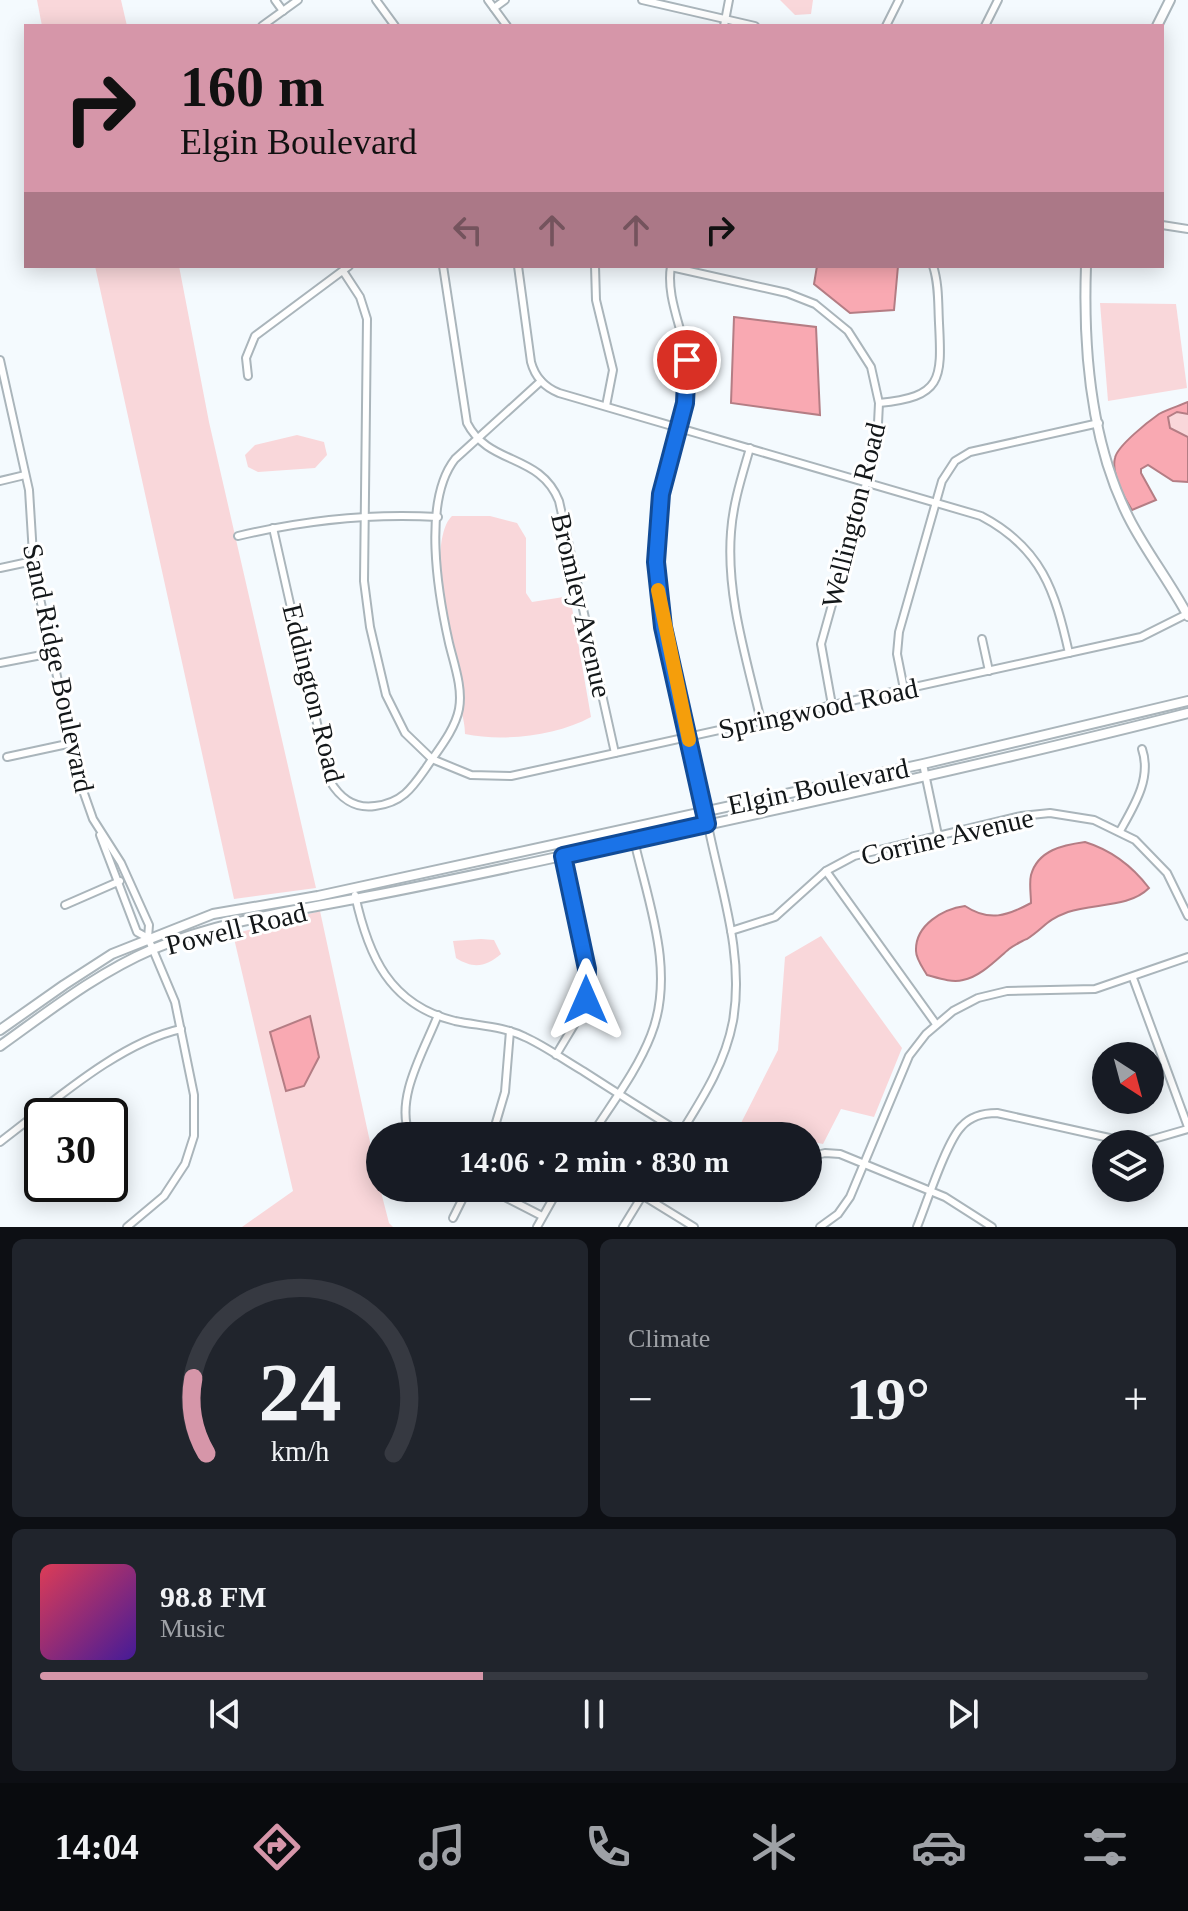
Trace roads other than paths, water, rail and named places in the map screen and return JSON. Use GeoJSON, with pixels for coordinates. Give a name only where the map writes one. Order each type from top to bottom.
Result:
{"type":"FeatureCollection","features":[{"type":"Feature","properties":{"kind":"main road"},"geometry":{"type":"LineString","coordinates":[[1158,24],[1170,0]]}},
{"type":"Feature","properties":{"kind":"main road"},"geometry":{"type":"LineString","coordinates":[[1086,268],[1088,355],[1107,462],[1121,502],[1188,615]]}},
{"type":"Feature","properties":{"kind":"main road","name":"Elgin Boulevard"},"geometry":{"type":"LineString","coordinates":[[353,888],[923,764],[1188,701]]}},
{"type":"Feature","properties":{"kind":"main road","name":"Elgin Boulevard"},"geometry":{"type":"LineString","coordinates":[[356,899],[926,777],[1188,713]]}},
{"type":"Feature","properties":{"kind":"main road","name":"Powell Road"},"geometry":{"type":"LineString","coordinates":[[0,1030],[88,968],[148,938],[213,914],[353,888]]}},
{"type":"Feature","properties":{"kind":"main road","name":"Powell Road"},"geometry":{"type":"LineString","coordinates":[[0,1046],[92,982],[153,949],[242,920],[356,899]]}},
{"type":"Feature","properties":{"kind":"street"},"geometry":{"type":"LineString","coordinates":[[275,0],[283,11]]}},
{"type":"Feature","properties":{"kind":"street"},"geometry":{"type":"LineString","coordinates":[[265,24],[298,0]]}},
{"type":"Feature","properties":{"kind":"street"},"geometry":{"type":"LineString","coordinates":[[376,0],[394,24]]}},
{"type":"Feature","properties":{"kind":"street"},"geometry":{"type":"LineString","coordinates":[[488,0],[506,24]]}},
{"type":"Feature","properties":{"kind":"street"},"geometry":{"type":"LineString","coordinates":[[494,8],[505,0]]}},
{"type":"Feature","properties":{"kind":"street"},"geometry":{"type":"LineString","coordinates":[[642,0],[724,23],[729,0]]}},
{"type":"Feature","properties":{"kind":"street"},"geometry":{"type":"LineString","coordinates":[[887,24],[899,0]]}},
{"type":"Feature","properties":{"kind":"street"},"geometry":{"type":"LineString","coordinates":[[986,24],[998,0]]}},
{"type":"Feature","properties":{"kind":"street"},"geometry":{"type":"LineString","coordinates":[[1164,225],[1188,229]]}},
{"type":"Feature","properties":{"kind":"street"},"geometry":{"type":"LineString","coordinates":[[248,376],[246,358],[255,336],[346,268]]}},
{"type":"Feature","properties":{"kind":"street","name":"Springwood Road"},"geometry":{"type":"LineString","coordinates":[[346,268],[360,297],[368,331],[363,557],[366,605],[386,695],[405,733],[432,759],[458,771],[497,777],[615,753],[1141,637],[1188,615]]}},
{"type":"Feature","properties":{"kind":"street"},"geometry":{"type":"LineString","coordinates":[[443,268],[464,413],[477,439]]}},
{"type":"Feature","properties":{"kind":"street"},"geometry":{"type":"LineString","coordinates":[[518,268],[531,362],[541,381],[559,393],[969,511],[993,522],[1027,550],[1051,586],[1069,653]]}},
{"type":"Feature","properties":{"kind":"street"},"geometry":{"type":"LineString","coordinates":[[595,268],[596,300],[613,370],[606,406]]}},
{"type":"Feature","properties":{"kind":"street"},"geometry":{"type":"LineString","coordinates":[[671,268],[670,286],[687,360],[687,390],[661,494],[656,562],[663,627],[731,931],[736,986],[728,1041],[716,1074],[689,1122]]}},
{"type":"Feature","properties":{"kind":"street","name":"Wellington Road"},"geometry":{"type":"LineString","coordinates":[[680,268],[787,293],[827,312],[848,331],[864,354],[875,381],[879,429],[821,637],[821,653],[832,705]]}},
{"type":"Feature","properties":{"kind":"street"},"geometry":{"type":"LineString","coordinates":[[879,403],[915,398],[928,389],[937,376],[941,360],[934,268]]}},
{"type":"Feature","properties":{"kind":"street","name":"Sand Ridge Boulevard"},"geometry":{"type":"LineString","coordinates":[[0,360],[29,490],[33,561],[86,801],[137,932],[148,938],[149,925],[117,855],[100,832]]}},
{"type":"Feature","properties":{"kind":"street","name":"Eddington Road"},"geometry":{"type":"LineString","coordinates":[[273,528],[328,774],[335,789],[346,800],[361,806],[392,802],[412,789],[432,759],[453,726],[460,700],[438,584],[438,517],[445,474],[455,459],[541,381]]}},
{"type":"Feature","properties":{"kind":"street"},"geometry":{"type":"LineString","coordinates":[[904,689],[897,654],[899,632],[945,473],[960,457],[970,452],[1099,423]]}},
{"type":"Feature","properties":{"kind":"street","name":"Bromley Avenue"},"geometry":{"type":"LineString","coordinates":[[477,439],[490,450],[537,470],[555,492],[615,753]]}},
{"type":"Feature","properties":{"kind":"street"},"geometry":{"type":"LineString","coordinates":[[750,448],[733,511],[731,568],[736,609],[761,721]]}},
{"type":"Feature","properties":{"kind":"street"},"geometry":{"type":"LineString","coordinates":[[0,481],[25,475]]}},
{"type":"Feature","properties":{"kind":"street"},"geometry":{"type":"LineString","coordinates":[[238,536],[363,515],[438,517]]}},
{"type":"Feature","properties":{"kind":"street"},"geometry":{"type":"LineString","coordinates":[[0,568],[33,561]]}},
{"type":"Feature","properties":{"kind":"street"},"geometry":{"type":"LineString","coordinates":[[982,639],[989,671]]}},
{"type":"Feature","properties":{"kind":"street"},"geometry":{"type":"LineString","coordinates":[[0,663],[52,653]]}},
{"type":"Feature","properties":{"kind":"street"},"geometry":{"type":"LineString","coordinates":[[7,757],[72,743]]}},
{"type":"Feature","properties":{"kind":"street"},"geometry":{"type":"LineString","coordinates":[[1120,831],[1142,785],[1146,760],[1142,749]]}},
{"type":"Feature","properties":{"kind":"street"},"geometry":{"type":"LineString","coordinates":[[923,764],[938,835]]}},
{"type":"Feature","properties":{"kind":"street","name":"Corrine Avenue"},"geometry":{"type":"LineString","coordinates":[[731,931],[752,927],[775,917],[826,871],[869,850],[1021,816],[1050,813],[1080,816],[1135,840],[1158,861],[1175,885],[1188,916]]}},
{"type":"Feature","properties":{"kind":"street"},"geometry":{"type":"LineString","coordinates":[[600,1122],[652,1033],[662,986],[660,955],[634,840]]}},
{"type":"Feature","properties":{"kind":"street"},"geometry":{"type":"LineString","coordinates":[[556,1055],[583,1010],[588,979],[563,856]]}},
{"type":"Feature","properties":{"kind":"street"},"geometry":{"type":"LineString","coordinates":[[826,871],[936,1024]]}},
{"type":"Feature","properties":{"kind":"street"},"geometry":{"type":"LineString","coordinates":[[65,905],[127,877]]}},
{"type":"Feature","properties":{"kind":"street"},"geometry":{"type":"LineString","coordinates":[[353,888],[368,947],[382,971],[411,1001],[438,1015],[526,1037],[662,1122]]}},
{"type":"Feature","properties":{"kind":"street"},"geometry":{"type":"LineString","coordinates":[[127,1227],[149,1211],[172,1186],[191,1149],[196,1109],[175,1002],[148,938]]}},
{"type":"Feature","properties":{"kind":"street"},"geometry":{"type":"LineString","coordinates":[[820,1227],[845,1205],[902,1069],[917,1044],[936,1024],[966,1004],[992,994],[1020,989],[1080,991],[1111,986],[1188,957]]}},
{"type":"Feature","properties":{"kind":"street"},"geometry":{"type":"LineString","coordinates":[[917,1227],[958,1130],[970,1119],[997,1113],[1123,1141],[1150,1140],[1188,1128],[1133,978]]}},
{"type":"Feature","properties":{"kind":"street"},"geometry":{"type":"LineString","coordinates":[[26,1011],[33,1022]]}},
{"type":"Feature","properties":{"kind":"street"},"geometry":{"type":"LineString","coordinates":[[406,1122],[404,1113],[407,1094],[438,1015]]}},
{"type":"Feature","properties":{"kind":"street"},"geometry":{"type":"LineString","coordinates":[[0,1142],[134,1045],[181,1029]]}},
{"type":"Feature","properties":{"kind":"street"},"geometry":{"type":"LineString","coordinates":[[496,1122],[505,1092],[510,1031]]}},
{"type":"Feature","properties":{"kind":"street"},"geometry":{"type":"LineString","coordinates":[[822,1155],[832,1153],[932,1191],[992,1227]]}},
{"type":"Feature","properties":{"kind":"street"},"geometry":{"type":"LineString","coordinates":[[453,1218],[461,1202]]}},
{"type":"Feature","properties":{"kind":"street"},"geometry":{"type":"LineString","coordinates":[[514,1202],[542,1216]]}},
{"type":"Feature","properties":{"kind":"street"},"geometry":{"type":"LineString","coordinates":[[537,1227],[550,1202]]}},
{"type":"Feature","properties":{"kind":"street"},"geometry":{"type":"LineString","coordinates":[[623,1227],[638,1202]]}},
{"type":"Feature","properties":{"kind":"street"},"geometry":{"type":"LineString","coordinates":[[653,1202],[694,1227]]}}]}
